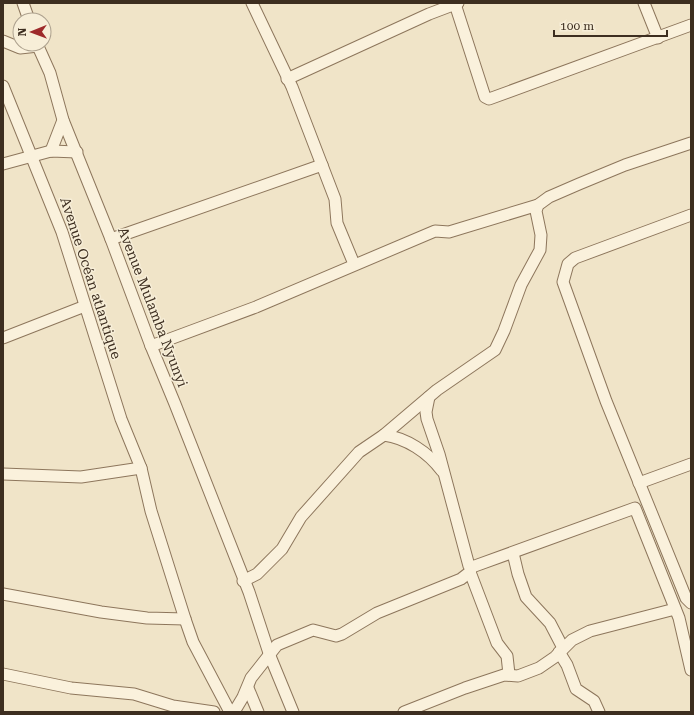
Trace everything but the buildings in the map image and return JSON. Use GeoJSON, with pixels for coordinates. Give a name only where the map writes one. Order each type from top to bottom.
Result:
{"type":"FeatureCollection","features":[{"type":"Feature","properties":{"kind":"street"},"geometry":{"type":"LineString","coordinates":[[252,3],[287,79],[322,165],[335,200],[337,223],[354,264]]}},
{"type":"Feature","properties":{"kind":"street"},"geometry":{"type":"LineString","coordinates":[[644,3],[658,38]]}},
{"type":"Feature","properties":{"kind":"street"},"geometry":{"type":"LineString","coordinates":[[287,79],[429,14],[457,4],[485,97],[489,99],[691,25]]}},
{"type":"Feature","properties":{"kind":"street","name":"Avenue Mulamba Nyunyi"},"geometry":{"type":"LineString","coordinates":[[40,52],[50,73],[63,120],[111,239],[151,346],[175,404],[243,581],[259,618],[270,656],[293,712]]}},
{"type":"Feature","properties":{"kind":"street","name":"Avenue Océan atlantique"},"geometry":{"type":"LineString","coordinates":[[3,86],[33,157],[62,232],[121,419],[141,468],[185,619]]}},
{"type":"Feature","properties":{"kind":"street"},"geometry":{"type":"LineString","coordinates":[[51,151],[63,120]]}},
{"type":"Feature","properties":{"kind":"street"},"geometry":{"type":"LineString","coordinates":[[151,346],[256,307],[354,264],[435,231],[449,232],[538,205],[549,197],[579,184],[691,143]]}},
{"type":"Feature","properties":{"kind":"street"},"geometry":{"type":"LineString","coordinates":[[3,164],[51,151],[77,152]]}},
{"type":"Feature","properties":{"kind":"street"},"geometry":{"type":"LineString","coordinates":[[111,239],[322,165]]}},
{"type":"Feature","properties":{"kind":"street"},"geometry":{"type":"LineString","coordinates":[[243,581],[257,574],[282,549],[301,517],[358,452],[384,435],[429,397],[495,350],[504,331],[521,285],[540,250],[541,235],[536,211],[538,205]]}},
{"type":"Feature","properties":{"kind":"street"},"geometry":{"type":"LineString","coordinates":[[691,215],[575,258],[568,264],[563,282],[601,386],[639,483],[686,598],[691,603]]}},
{"type":"Feature","properties":{"kind":"street"},"geometry":{"type":"LineString","coordinates":[[3,338],[86,306]]}},
{"type":"Feature","properties":{"kind":"street"},"geometry":{"type":"LineString","coordinates":[[429,397],[426,412],[469,566],[497,643],[507,656],[509,674]]}},
{"type":"Feature","properties":{"kind":"street"},"geometry":{"type":"LineString","coordinates":[[384,435],[404,440],[418,448],[444,473]]}},
{"type":"Feature","properties":{"kind":"street"},"geometry":{"type":"LineString","coordinates":[[639,483],[691,464]]}},
{"type":"Feature","properties":{"kind":"street"},"geometry":{"type":"LineString","coordinates":[[3,474],[81,477],[141,468]]}},
{"type":"Feature","properties":{"kind":"street"},"geometry":{"type":"LineString","coordinates":[[234,712],[248,688],[251,678],[270,656],[272,649],[277,645],[300,634],[313,630],[336,636],[342,634],[377,613],[448,585],[471,570],[636,508],[675,610],[691,670]]}},
{"type":"Feature","properties":{"kind":"street"},"geometry":{"type":"LineString","coordinates":[[513,553],[526,597],[550,623],[576,689],[594,701],[599,712]]}},
{"type":"Feature","properties":{"kind":"street"},"geometry":{"type":"LineString","coordinates":[[3,594],[101,612],[147,618],[185,619],[194,642],[230,712]]}},
{"type":"Feature","properties":{"kind":"street"},"geometry":{"type":"LineString","coordinates":[[404,712],[445,695],[509,674],[518,676],[539,668],[572,640],[590,631],[675,610]]}},
{"type":"Feature","properties":{"kind":"street"},"geometry":{"type":"LineString","coordinates":[[3,674],[71,688],[134,694],[173,706],[214,712]]}},
{"type":"Feature","properties":{"kind":"street"},"geometry":{"type":"LineString","coordinates":[[248,688],[258,712]]}}]}
